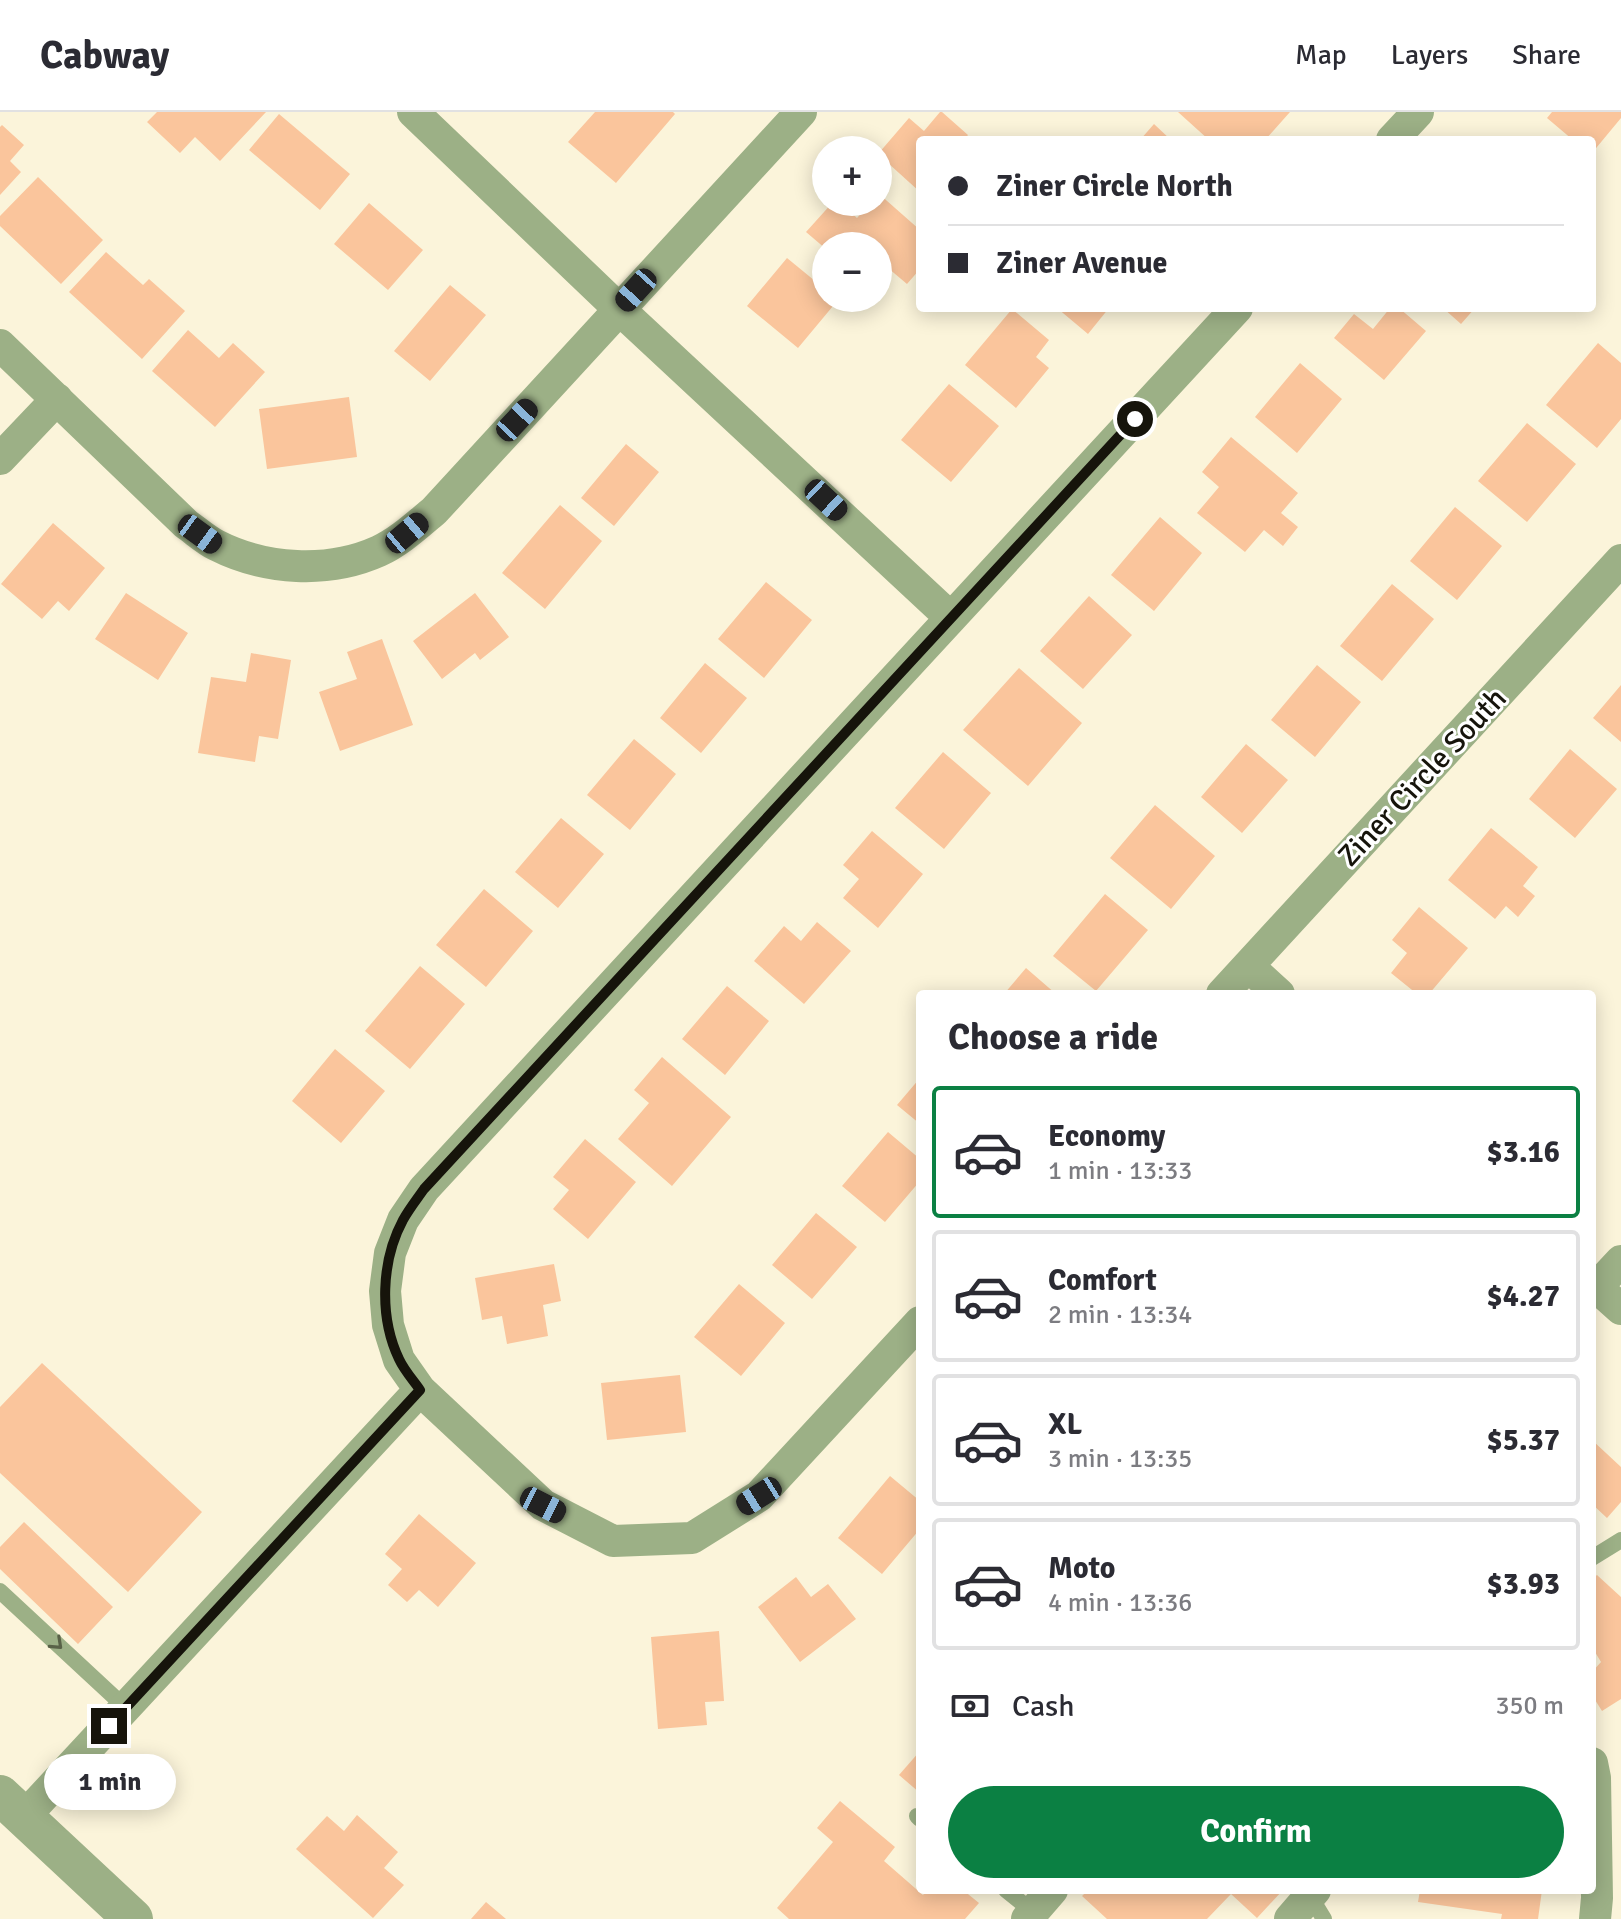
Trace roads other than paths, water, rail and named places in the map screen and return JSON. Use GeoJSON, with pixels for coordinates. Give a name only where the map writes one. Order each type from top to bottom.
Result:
{"type":"FeatureCollection","features":[{"type":"Feature","properties":{"kind":"street"},"geometry":{"type":"LineString","coordinates":[[413,112],[951,618]]}},
{"type":"Feature","properties":{"kind":"street"},"geometry":{"type":"LineString","coordinates":[[0,345],[186,524],[215,545],[276,564],[313,567],[345,561],[379,551],[434,511],[801,112]]}},
{"type":"Feature","properties":{"kind":"street"},"geometry":{"type":"LineString","coordinates":[[1396,136],[1418,112]]}},
{"type":"Feature","properties":{"kind":"street"},"geometry":{"type":"LineString","coordinates":[[916,1326],[759,1496],[692,1538],[613,1541],[543,1505],[420,1390],[399,1360],[388,1325],[385,1291],[390,1253],[403,1220],[424,1189],[1233,312]]}},
{"type":"Feature","properties":{"kind":"street"},"geometry":{"type":"LineString","coordinates":[[0,459],[57,399]]}},
{"type":"Feature","properties":{"kind":"street","name":"Ziner Circle South"},"geometry":{"type":"LineString","coordinates":[[1226,990],[1621,560]]}},
{"type":"Feature","properties":{"kind":"street"},"geometry":{"type":"LineString","coordinates":[[1248,966],[1275,990]]}},
{"type":"Feature","properties":{"kind":"street"},"geometry":{"type":"LineString","coordinates":[[1596,1285],[1621,1261]]}},
{"type":"Feature","properties":{"kind":"street"},"geometry":{"type":"LineString","coordinates":[[1596,1289],[1621,1309]]}},
{"type":"Feature","properties":{"kind":"street"},"geometry":{"type":"LineString","coordinates":[[133,1919],[12,1806],[126,1708],[420,1390]]}},
{"type":"Feature","properties":{"kind":"street"},"geometry":{"type":"LineString","coordinates":[[1595,1919],[1596,1838]]}},
{"type":"Feature","properties":{"kind":"lane"},"geometry":{"type":"LineString","coordinates":[[1596,1556],[1621,1540]]}},
{"type":"Feature","properties":{"kind":"lane"},"geometry":{"type":"LineString","coordinates":[[0,1591],[126,1708]]}},
{"type":"Feature","properties":{"kind":"lane"},"geometry":{"type":"LineString","coordinates":[[1012,1894],[1038,1910]]}}]}
